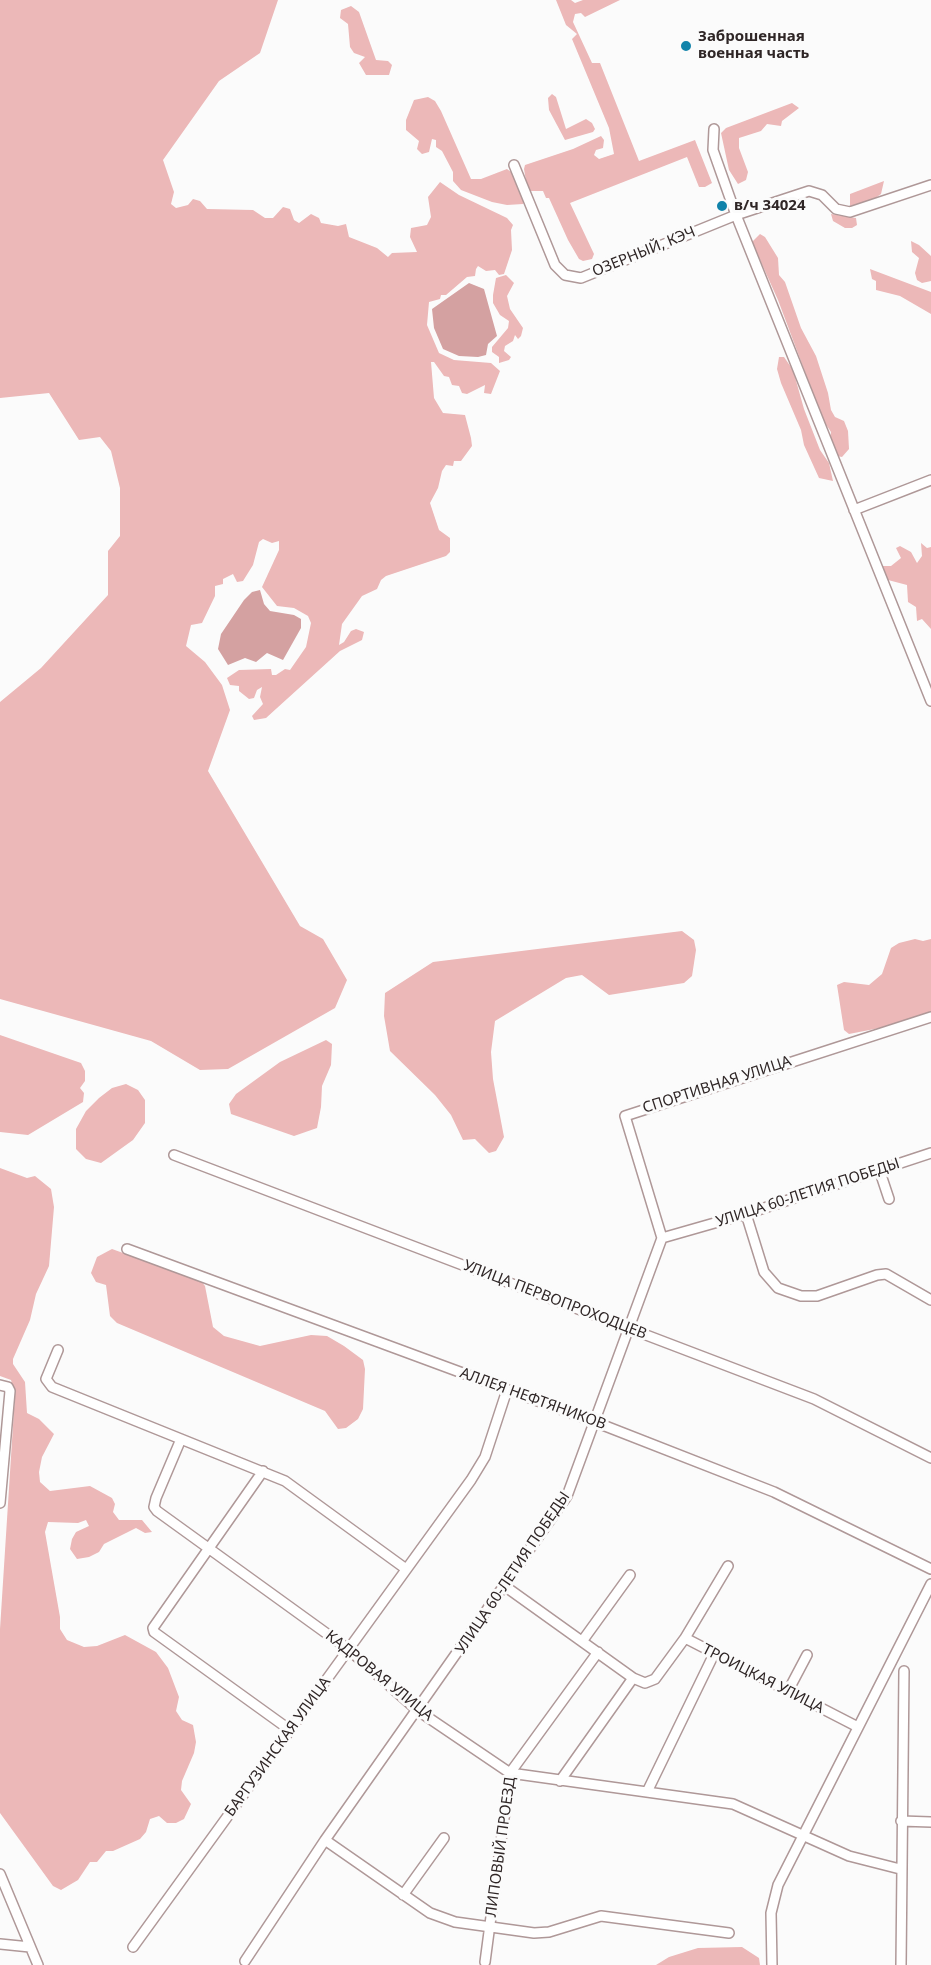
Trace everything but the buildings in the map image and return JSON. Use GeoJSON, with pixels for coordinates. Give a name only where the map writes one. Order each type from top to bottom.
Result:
{"type":"FeatureCollection","features":[{"type":"Feature","properties":{"kind":"street"},"geometry":{"type":"LineString","coordinates":[[714,129],[713,150],[736,215],[931,701]]}},
{"type":"Feature","properties":{"kind":"street","name":"ОЗЕРНЫЙ, КЭЧ"},"geometry":{"type":"LineString","coordinates":[[514,165],[555,265],[566,275],[581,278],[736,215],[809,191],[822,195],[836,209],[850,212],[931,185]]}},
{"type":"Feature","properties":{"kind":"street"},"geometry":{"type":"LineString","coordinates":[[854,510],[931,480]]}},
{"type":"Feature","properties":{"kind":"street","name":"СПОРТИВНАЯ УЛИЦА"},"geometry":{"type":"LineString","coordinates":[[662,1238],[625,1116],[931,1017]]}},
{"type":"Feature","properties":{"kind":"street","name":"УЛИЦА 60-ЛЕТИЯ ПОБЕДЫ"},"geometry":{"type":"LineString","coordinates":[[244,1961],[325,1840],[506,1587],[567,1496],[662,1238],[746,1214],[931,1153]]}},
{"type":"Feature","properties":{"kind":"street","name":"УЛИЦА ПЕРВОПРОХОДЦЕВ"},"geometry":{"type":"LineString","coordinates":[[174,1155],[814,1399],[931,1458]]}},
{"type":"Feature","properties":{"kind":"street"},"geometry":{"type":"LineString","coordinates":[[879,1169],[889,1199]]}},
{"type":"Feature","properties":{"kind":"street"},"geometry":{"type":"LineString","coordinates":[[746,1214],[764,1272],[778,1288],[801,1296],[817,1296],[885,1274],[931,1300]]}},
{"type":"Feature","properties":{"kind":"street","name":"АЛЛЕЯ НЕФТЯНИКОВ"},"geometry":{"type":"LineString","coordinates":[[127,1249],[595,1422],[774,1492],[931,1569]]}},
{"type":"Feature","properties":{"kind":"street"},"geometry":{"type":"LineString","coordinates":[[58,1350],[46,1379],[52,1387],[285,1481],[406,1569]]}},
{"type":"Feature","properties":{"kind":"street"},"geometry":{"type":"LineString","coordinates":[[0,1385],[8,1387],[10,1391],[0,1503]]}},
{"type":"Feature","properties":{"kind":"street","name":"БАРГУЗИНСКАЯ УЛИЦА"},"geometry":{"type":"LineString","coordinates":[[133,1947],[471,1480],[485,1456],[507,1390]]}},
{"type":"Feature","properties":{"kind":"street","name":"КАДРОВАЯ УЛИЦА"},"geometry":{"type":"LineString","coordinates":[[181,1439],[154,1507],[348,1648],[417,1710],[510,1773],[733,1804],[849,1856],[900,1869]]}},
{"type":"Feature","properties":{"kind":"street"},"geometry":{"type":"LineString","coordinates":[[263,1471],[153,1628],[154,1632],[290,1730]]}},
{"type":"Feature","properties":{"kind":"street"},"geometry":{"type":"LineString","coordinates":[[685,1638],[728,1566]]}},
{"type":"Feature","properties":{"kind":"street"},"geometry":{"type":"LineString","coordinates":[[583,1640],[630,1575]]}},
{"type":"Feature","properties":{"kind":"street"},"geometry":{"type":"LineString","coordinates":[[772,1965],[773,1899],[856,1726],[931,1584]]}},
{"type":"Feature","properties":{"kind":"street"},"geometry":{"type":"LineString","coordinates":[[506,1587],[633,1678],[560,1781]]}},
{"type":"Feature","properties":{"kind":"street","name":"ТРОИЦКАЯ УЛИЦА"},"geometry":{"type":"LineString","coordinates":[[633,1678],[645,1683],[655,1679],[685,1638],[856,1726]]}},
{"type":"Feature","properties":{"kind":"street","name":"ЛИПОВЫЙ ПРОЕЗД"},"geometry":{"type":"LineString","coordinates":[[485,1962],[510,1773],[598,1652]]}},
{"type":"Feature","properties":{"kind":"street"},"geometry":{"type":"LineString","coordinates":[[647,1792],[714,1654]]}},
{"type":"Feature","properties":{"kind":"street"},"geometry":{"type":"LineString","coordinates":[[788,1691],[807,1655]]}},
{"type":"Feature","properties":{"kind":"street"},"geometry":{"type":"LineString","coordinates":[[901,1965],[900,1869],[904,1671]]}},
{"type":"Feature","properties":{"kind":"street"},"geometry":{"type":"LineString","coordinates":[[901,1821],[931,1822]]}},
{"type":"Feature","properties":{"kind":"street"},"geometry":{"type":"LineString","coordinates":[[403,1895],[444,1838]]}},
{"type":"Feature","properties":{"kind":"street"},"geometry":{"type":"LineString","coordinates":[[325,1840],[430,1913],[455,1922],[534,1933],[549,1932],[601,1916],[729,1933]]}},
{"type":"Feature","properties":{"kind":"street"},"geometry":{"type":"LineString","coordinates":[[0,1874],[38,1965]]}},
{"type":"Feature","properties":{"kind":"street"},"geometry":{"type":"LineString","coordinates":[[0,1944],[30,1947]]}},
{"type":"Feature","properties":{"kind":"shaded area"},"geometry":{"type":"Polygon","coordinates":[[[0,0],[278,0],[260,53],[219,81],[163,160],[174,192],[171,204],[176,208],[188,205],[193,199],[200,201],[207,209],[253,210],[265,218],[273,218],[283,207],[290,209],[294,220],[299,223],[311,214],[319,218],[321,223],[338,226],[346,224],[349,237],[377,248],[388,257],[392,253],[417,252],[410,237],[411,228],[427,225],[431,217],[428,197],[440,182],[459,195],[507,218],[513,225],[512,250],[504,274],[499,275],[495,270],[486,271],[478,266],[475,276],[467,277],[446,295],[441,295],[440,299],[429,302],[427,325],[439,353],[454,360],[491,363],[500,371],[491,394],[484,393],[485,385],[467,394],[462,393],[459,386],[452,385],[449,377],[444,376],[434,362],[431,362],[434,398],[443,413],[465,415],[472,446],[461,461],[454,461],[453,466],[446,465],[430,503],[439,530],[450,538],[450,552],[446,556],[386,576],[381,580],[377,589],[362,596],[342,624],[339,645],[344,642],[351,631],[356,629],[364,632],[362,640],[340,651],[266,718],[254,720],[252,716],[263,704],[260,697],[262,687],[257,690],[254,698],[249,699],[239,691],[239,686],[230,685],[227,678],[239,670],[271,669],[272,675],[276,675],[285,669],[290,670],[306,647],[311,623],[308,616],[294,608],[277,606],[262,587],[279,550],[279,541],[272,543],[263,539],[259,542],[253,565],[243,581],[237,582],[233,574],[223,579],[223,584],[215,586],[215,596],[202,623],[191,625],[186,646],[205,662],[222,685],[230,710],[208,771],[300,926],[323,939],[347,980],[335,1008],[228,1069],[200,1070],[151,1041],[0,999],[0,702],[41,668],[108,595],[108,551],[120,536],[120,488],[111,451],[100,437],[79,440],[49,393],[0,398],[0,0]]]}},
{"type":"Feature","properties":{"kind":"shaded area"},"geometry":{"type":"Polygon","coordinates":[[[556,0],[571,0],[575,3],[583,0],[620,0],[585,17],[581,13],[575,14],[573,22],[592,63],[600,63],[639,161],[695,140],[712,183],[699,187],[687,157],[570,203],[594,254],[592,259],[583,261],[579,259],[568,240],[549,198],[546,198],[543,191],[530,191],[527,187],[524,169],[525,165],[573,149],[601,136],[604,140],[603,148],[596,150],[594,155],[599,159],[614,154],[609,128],[572,39],[577,34],[566,25],[556,0]]]}},
{"type":"Feature","properties":{"kind":"shaded area"},"geometry":{"type":"Polygon","coordinates":[[[351,6],[359,12],[376,60],[388,61],[392,65],[389,75],[366,75],[359,63],[365,57],[354,53],[350,47],[348,24],[340,18],[341,10],[351,6]]]}},
{"type":"Feature","properties":{"kind":"shaded area"},"geometry":{"type":"Polygon","coordinates":[[[552,94],[556,97],[566,129],[586,119],[592,123],[595,129],[593,132],[565,140],[549,110],[548,98],[552,94]]]}},
{"type":"Feature","properties":{"kind":"shaded area"},"geometry":{"type":"Polygon","coordinates":[[[428,97],[435,101],[441,111],[471,179],[481,179],[507,169],[520,189],[525,200],[523,204],[507,205],[492,202],[461,190],[453,181],[453,172],[442,151],[436,147],[436,140],[432,139],[429,152],[422,154],[417,149],[419,141],[406,130],[406,120],[414,100],[428,97]]]}},
{"type":"Feature","properties":{"kind":"shaded area"},"geometry":{"type":"Polygon","coordinates":[[[792,103],[799,108],[782,121],[781,126],[767,124],[761,131],[739,138],[739,148],[748,172],[746,180],[738,184],[729,170],[721,133],[726,128],[792,103]]]}},
{"type":"Feature","properties":{"kind":"shaded area"},"geometry":{"type":"Polygon","coordinates":[[[884,181],[881,194],[870,202],[850,206],[850,194],[884,181]]]}},
{"type":"Feature","properties":{"kind":"shaded area"},"geometry":{"type":"Polygon","coordinates":[[[831,214],[856,218],[857,225],[845,228],[833,221],[831,214]]]}},
{"type":"Feature","properties":{"kind":"shaded area"},"geometry":{"type":"Polygon","coordinates":[[[760,234],[765,237],[778,258],[779,275],[785,282],[801,328],[816,356],[831,410],[835,417],[844,421],[848,431],[849,449],[842,457],[837,456],[830,439],[831,432],[823,420],[778,300],[752,242],[760,234]]]}},
{"type":"Feature","properties":{"kind":"shaded area"},"geometry":{"type":"Polygon","coordinates":[[[911,241],[931,256],[931,281],[922,283],[917,280],[915,273],[919,258],[912,252],[911,241]]]}},
{"type":"Feature","properties":{"kind":"shaded area"},"geometry":{"type":"Polygon","coordinates":[[[870,269],[931,292],[931,314],[900,296],[876,290],[876,281],[872,279],[870,269]]]}},
{"type":"Feature","properties":{"kind":"shaded area"},"geometry":{"type":"Polygon","coordinates":[[[506,275],[514,283],[507,296],[510,309],[523,328],[518,339],[515,335],[513,341],[505,346],[504,351],[511,357],[509,360],[499,363],[499,357],[492,352],[492,347],[508,328],[509,321],[500,315],[493,303],[493,295],[496,278],[506,275]]]}},
{"type":"Feature","properties":{"kind":"shaded area"},"geometry":{"type":"Polygon","coordinates":[[[469,283],[484,289],[497,336],[488,344],[486,355],[478,357],[459,356],[443,349],[434,328],[432,309],[469,283]]]}},
{"type":"Feature","properties":{"kind":"shaded area"},"geometry":{"type":"Polygon","coordinates":[[[779,357],[784,357],[793,370],[804,409],[820,450],[829,463],[833,481],[819,478],[804,445],[801,430],[777,369],[779,357]]]}},
{"type":"Feature","properties":{"kind":"shaded area"},"geometry":{"type":"Polygon","coordinates":[[[921,543],[927,548],[931,547],[931,629],[922,619],[917,621],[916,607],[908,602],[907,585],[888,580],[881,573],[882,566],[891,566],[901,558],[896,548],[900,546],[911,552],[917,563],[922,556],[921,543]]]}},
{"type":"Feature","properties":{"kind":"shaded area"},"geometry":{"type":"Polygon","coordinates":[[[260,590],[264,604],[270,611],[294,615],[301,619],[301,628],[283,660],[267,653],[256,662],[245,658],[228,665],[218,649],[221,634],[244,600],[252,592],[260,590]]]}},
{"type":"Feature","properties":{"kind":"shaded area"},"geometry":{"type":"Polygon","coordinates":[[[682,931],[694,940],[696,950],[692,976],[684,983],[609,995],[582,975],[566,978],[495,1021],[491,1052],[493,1079],[504,1137],[496,1151],[489,1153],[475,1139],[463,1140],[451,1115],[435,1095],[390,1051],[384,1016],[385,993],[433,962],[682,931]]]}},
{"type":"Feature","properties":{"kind":"shaded area"},"geometry":{"type":"Polygon","coordinates":[[[915,939],[923,941],[931,939],[931,1013],[900,1024],[849,1034],[844,1030],[837,985],[844,982],[869,985],[882,974],[891,948],[899,943],[915,939]]]}},
{"type":"Feature","properties":{"kind":"shaded area"},"geometry":{"type":"Polygon","coordinates":[[[0,1035],[81,1063],[85,1071],[85,1081],[80,1088],[84,1093],[83,1102],[28,1135],[0,1132],[0,1035]]]}},
{"type":"Feature","properties":{"kind":"shaded area"},"geometry":{"type":"Polygon","coordinates":[[[326,1040],[332,1044],[331,1065],[322,1086],[317,1128],[294,1136],[231,1114],[229,1104],[236,1094],[280,1062],[326,1040]]]}},
{"type":"Feature","properties":{"kind":"shaded area"},"geometry":{"type":"Polygon","coordinates":[[[126,1084],[138,1090],[145,1100],[145,1123],[133,1140],[101,1163],[86,1159],[76,1149],[76,1129],[86,1111],[99,1098],[112,1088],[126,1084]]]}},
{"type":"Feature","properties":{"kind":"shaded area"},"geometry":{"type":"Polygon","coordinates":[[[0,1168],[27,1178],[35,1176],[51,1189],[54,1207],[49,1266],[36,1294],[30,1320],[13,1359],[13,1364],[25,1382],[27,1413],[39,1419],[54,1434],[42,1457],[40,1482],[50,1491],[90,1486],[112,1498],[115,1504],[113,1512],[119,1520],[142,1520],[152,1532],[145,1533],[136,1528],[104,1544],[99,1552],[77,1559],[70,1549],[72,1539],[76,1532],[89,1526],[86,1520],[78,1523],[48,1522],[45,1532],[60,1617],[60,1629],[67,1640],[84,1647],[97,1646],[125,1635],[156,1652],[168,1668],[179,1697],[176,1711],[182,1720],[193,1725],[196,1742],[194,1753],[182,1781],[181,1790],[191,1804],[184,1819],[176,1823],[167,1823],[159,1816],[150,1819],[146,1832],[140,1839],[113,1851],[106,1851],[97,1862],[90,1862],[78,1880],[61,1890],[53,1886],[0,1813],[0,1629],[15,1394],[11,1380],[0,1376],[0,1168]]]}},
{"type":"Feature","properties":{"kind":"shaded area"},"geometry":{"type":"Polygon","coordinates":[[[112,1249],[201,1281],[205,1286],[213,1327],[224,1336],[260,1346],[311,1335],[327,1336],[344,1346],[363,1360],[365,1369],[363,1409],[358,1419],[346,1428],[338,1429],[325,1411],[117,1323],[110,1316],[106,1285],[96,1282],[91,1273],[97,1257],[112,1249]]]}},
{"type":"Feature","properties":{"kind":"shaded area"},"geometry":{"type":"Polygon","coordinates":[[[742,1947],[759,1958],[760,1965],[656,1965],[669,1957],[698,1948],[742,1947]]]}},
{"type":"Feature","properties":{"kind":"place","name":"Заброшенная военная часть"},"geometry":{"type":"Point","coordinates":[686,46]}},
{"type":"Feature","properties":{"kind":"place","name":"в/ч 34024"},"geometry":{"type":"Point","coordinates":[722,206]}}]}
